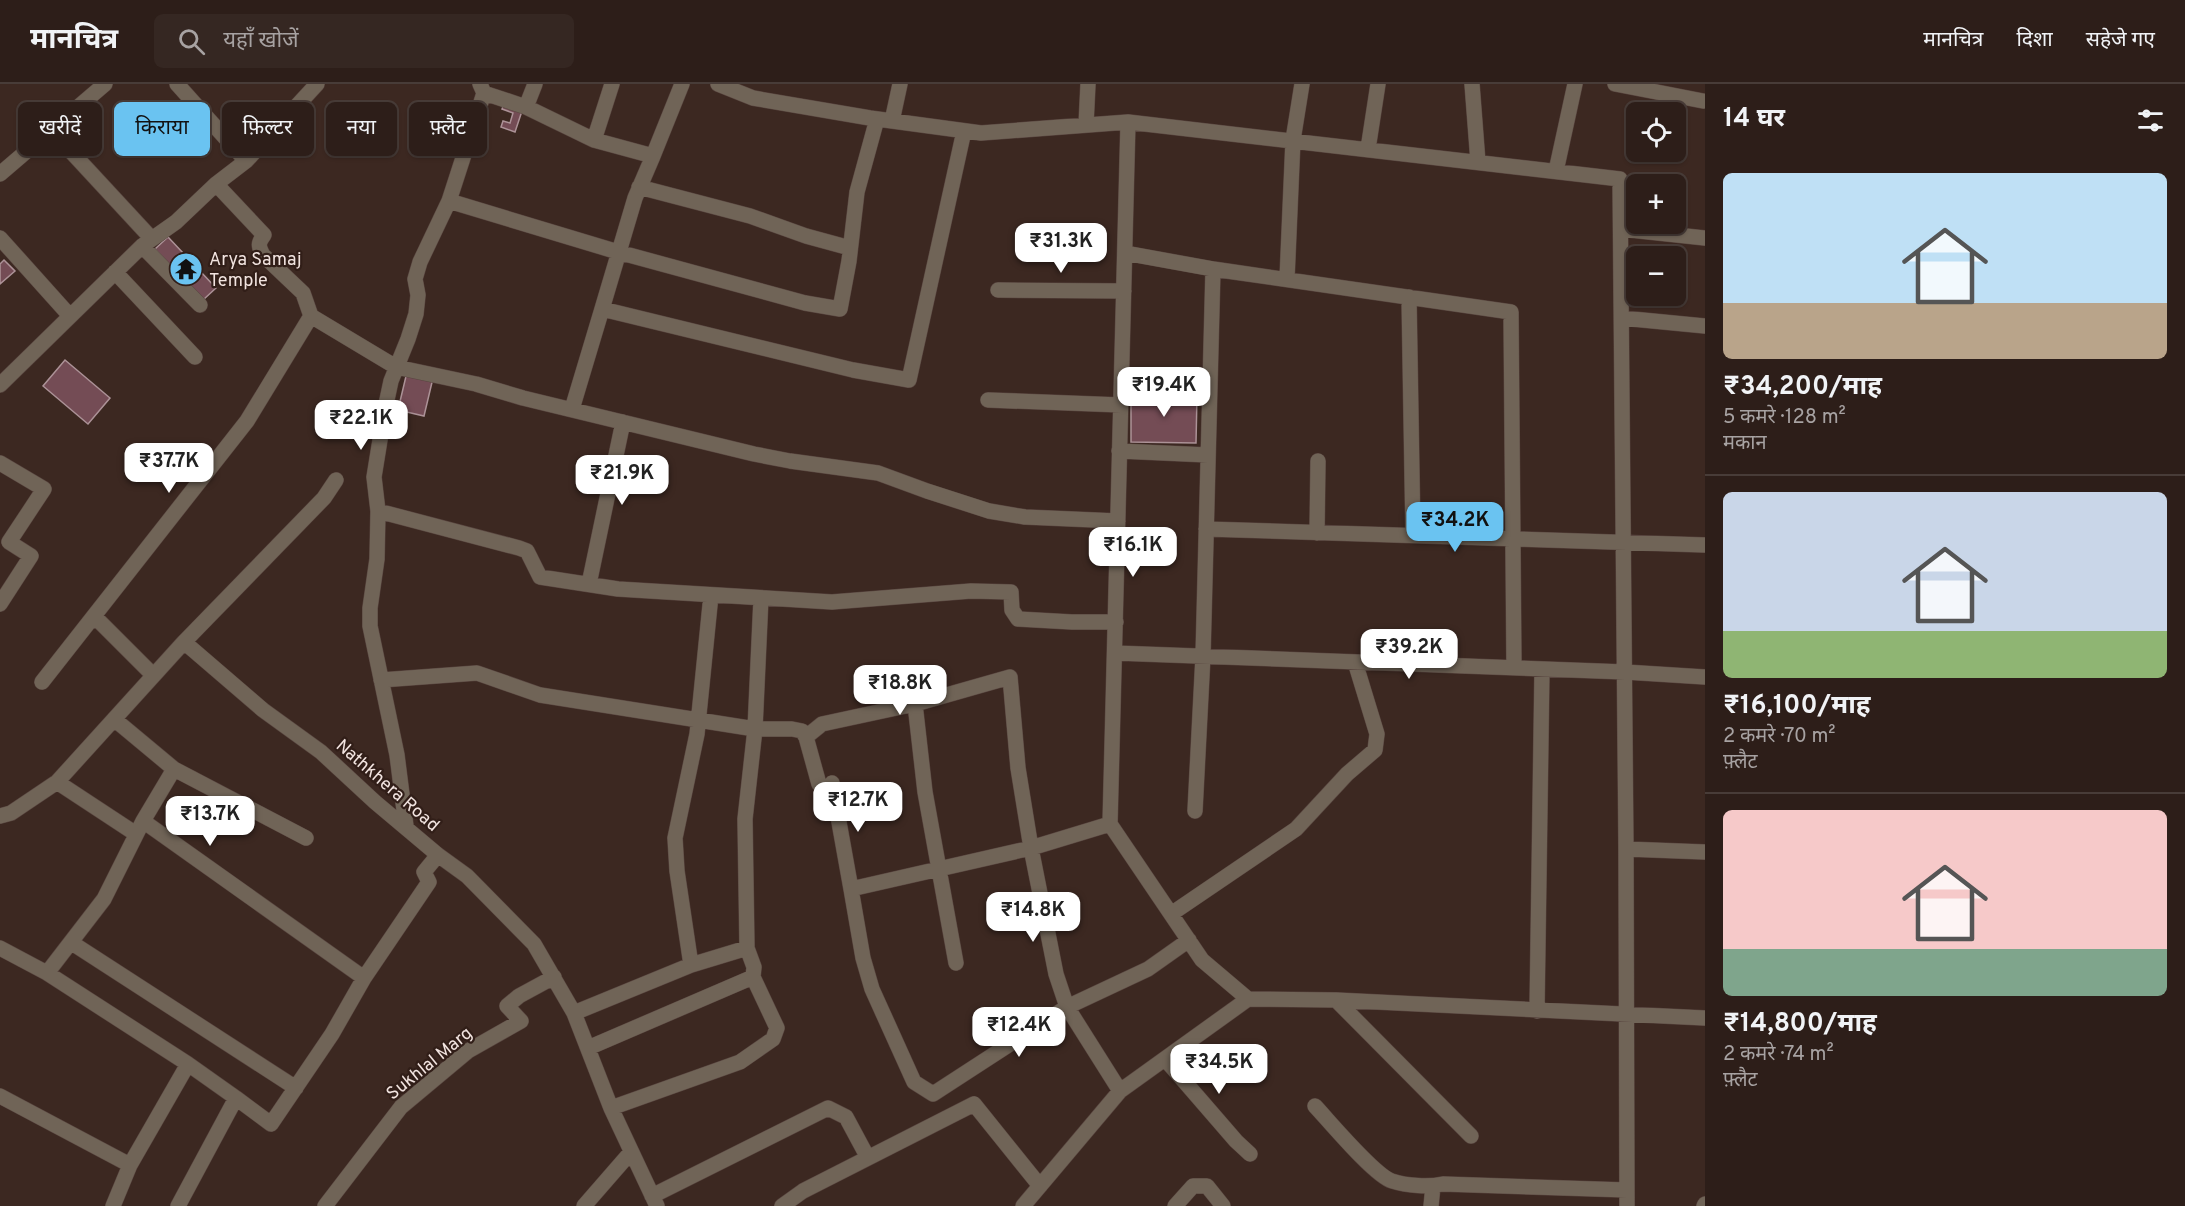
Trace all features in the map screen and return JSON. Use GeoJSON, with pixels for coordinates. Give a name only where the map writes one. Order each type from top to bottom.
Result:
{"type":"FeatureCollection","features":[{"type":"Feature","properties":{"kind":"street"},"geometry":{"type":"LineString","coordinates":[[84,102],[105,84]]}},
{"type":"Feature","properties":{"kind":"street"},"geometry":{"type":"LineString","coordinates":[[177,84],[246,161]]}},
{"type":"Feature","properties":{"kind":"street"},"geometry":{"type":"LineString","coordinates":[[0,385],[115,272],[147,243],[176,222],[216,184],[246,161],[317,84]]}},
{"type":"Feature","properties":{"kind":"street"},"geometry":{"type":"LineString","coordinates":[[526,107],[535,84]]}},
{"type":"Feature","properties":{"kind":"street"},"geometry":{"type":"LineString","coordinates":[[594,140],[612,84]]}},
{"type":"Feature","properties":{"kind":"street"},"geometry":{"type":"LineString","coordinates":[[572,409],[639,188],[682,84]]}},
{"type":"Feature","properties":{"kind":"street"},"geometry":{"type":"LineString","coordinates":[[718,84],[753,98],[981,133],[1128,123],[1620,179],[1627,1206]]}},
{"type":"Feature","properties":{"kind":"street"},"geometry":{"type":"LineString","coordinates":[[449,201],[618,252],[805,303],[840,309],[857,192],[900,84]]}},
{"type":"Feature","properties":{"kind":"street"},"geometry":{"type":"LineString","coordinates":[[1086,125],[1089,84]]}},
{"type":"Feature","properties":{"kind":"street"},"geometry":{"type":"LineString","coordinates":[[1368,149],[1378,84]]}},
{"type":"Feature","properties":{"kind":"street"},"geometry":{"type":"LineString","coordinates":[[1472,84],[1478,162]]}},
{"type":"Feature","properties":{"kind":"street"},"geometry":{"type":"LineString","coordinates":[[1556,171],[1575,84]]}},
{"type":"Feature","properties":{"kind":"street"},"geometry":{"type":"LineString","coordinates":[[1615,84],[1684,91],[1703,101]]}},
{"type":"Feature","properties":{"kind":"street"},"geometry":{"type":"LineString","coordinates":[[1287,279],[1293,140],[1299,85]]}},
{"type":"Feature","properties":{"kind":"street"},"geometry":{"type":"LineString","coordinates":[[406,826],[397,755],[370,626],[370,608],[378,559],[378,511],[374,477],[383,419],[396,367],[416,314],[418,295],[416,279],[420,262],[449,201],[482,88],[594,140],[653,156]]}},
{"type":"Feature","properties":{"kind":"street"},"geometry":{"type":"LineString","coordinates":[[1128,123],[1110,824],[1202,960],[1248,999]]}},
{"type":"Feature","properties":{"kind":"street"},"geometry":{"type":"LineString","coordinates":[[602,309],[909,380],[964,130]]}},
{"type":"Feature","properties":{"kind":"street"},"geometry":{"type":"LineString","coordinates":[[0,174],[21,156]]}},
{"type":"Feature","properties":{"kind":"street"},"geometry":{"type":"LineString","coordinates":[[74,156],[200,305]]}},
{"type":"Feature","properties":{"kind":"street"},"geometry":{"type":"LineString","coordinates":[[216,184],[264,235],[258,243],[263,255],[303,293],[311,316],[396,367],[476,384],[523,398],[763,456],[878,473],[989,511],[1025,517],[1118,520]]}},
{"type":"Feature","properties":{"kind":"street"},"geometry":{"type":"LineString","coordinates":[[639,188],[750,216],[806,236],[850,248]]}},
{"type":"Feature","properties":{"kind":"street"},"geometry":{"type":"LineString","coordinates":[[1621,229],[1705,238]]}},
{"type":"Feature","properties":{"kind":"street"},"geometry":{"type":"LineString","coordinates":[[0,238],[70,316]]}},
{"type":"Feature","properties":{"kind":"street"},"geometry":{"type":"LineString","coordinates":[[1125,253],[1511,312],[1514,668]]}},
{"type":"Feature","properties":{"kind":"street"},"geometry":{"type":"LineString","coordinates":[[1195,811],[1203,656],[1214,268]]}},
{"type":"Feature","properties":{"kind":"street"},"geometry":{"type":"LineString","coordinates":[[115,272],[195,357]]}},
{"type":"Feature","properties":{"kind":"street"},"geometry":{"type":"LineString","coordinates":[[998,290],[1124,291]]}},
{"type":"Feature","properties":{"kind":"street"},"geometry":{"type":"LineString","coordinates":[[1409,297],[1413,536]]}},
{"type":"Feature","properties":{"kind":"street"},"geometry":{"type":"LineString","coordinates":[[42,682],[247,421],[311,316]]}},
{"type":"Feature","properties":{"kind":"street"},"geometry":{"type":"LineString","coordinates":[[1622,318],[1705,326]]}},
{"type":"Feature","properties":{"kind":"street"},"geometry":{"type":"LineString","coordinates":[[988,400],[1120,405]]}},
{"type":"Feature","properties":{"kind":"street"},"geometry":{"type":"LineString","coordinates":[[589,584],[623,422]]}},
{"type":"Feature","properties":{"kind":"street"},"geometry":{"type":"LineString","coordinates":[[1119,451],[1208,455]]}},
{"type":"Feature","properties":{"kind":"street"},"geometry":{"type":"LineString","coordinates":[[1317,533],[1318,461]]}},
{"type":"Feature","properties":{"kind":"street"},"geometry":{"type":"LineString","coordinates":[[0,463],[44,489],[9,542],[31,556],[0,604]]}},
{"type":"Feature","properties":{"kind":"street"},"geometry":{"type":"LineString","coordinates":[[0,816],[10,813],[57,782],[184,642],[324,498],[336,480]]}},
{"type":"Feature","properties":{"kind":"street"},"geometry":{"type":"LineString","coordinates":[[378,511],[527,551],[540,577],[618,589],[832,602],[971,591],[1011,592],[1012,610],[1018,619],[1116,622]]}},
{"type":"Feature","properties":{"kind":"street"},"geometry":{"type":"LineString","coordinates":[[1206,529],[1705,545]]}},
{"type":"Feature","properties":{"kind":"street"},"geometry":{"type":"LineString","coordinates":[[691,965],[677,871],[675,838],[697,734],[711,595]]}},
{"type":"Feature","properties":{"kind":"street"},"geometry":{"type":"LineString","coordinates":[[611,1108],[740,1062],[773,1040],[777,1028],[753,977],[754,967],[747,948],[745,819],[755,729],[761,598]]}},
{"type":"Feature","properties":{"kind":"street"},"geometry":{"type":"LineString","coordinates":[[94,616],[153,675]]}},
{"type":"Feature","properties":{"kind":"street","name":"Nathkhera Road"},"geometry":{"type":"LineString","coordinates":[[184,642],[263,710],[321,752],[375,802],[438,855],[467,876],[534,944],[574,1013],[611,1108],[654,1201]]}},
{"type":"Feature","properties":{"kind":"street"},"geometry":{"type":"LineString","coordinates":[[1115,653],[1705,677]]}},
{"type":"Feature","properties":{"kind":"street"},"geometry":{"type":"LineString","coordinates":[[1171,914],[1296,829],[1347,774],[1375,750],[1377,734],[1355,662]]}},
{"type":"Feature","properties":{"kind":"street"},"geometry":{"type":"LineString","coordinates":[[1537,1011],[1542,669]]}},
{"type":"Feature","properties":{"kind":"street"},"geometry":{"type":"LineString","coordinates":[[381,680],[477,673],[540,695],[755,729],[802,731],[825,784],[851,889],[863,958],[872,989],[914,1083],[933,1094],[1067,1007],[1148,969],[1189,940]]}},
{"type":"Feature","properties":{"kind":"street"},"geometry":{"type":"LineString","coordinates":[[806,737],[822,724],[915,704],[1010,677],[1018,768],[1056,974],[1067,1007],[1120,1090]]}},
{"type":"Feature","properties":{"kind":"street"},"geometry":{"type":"LineString","coordinates":[[915,704],[925,792],[956,963]]}},
{"type":"Feature","properties":{"kind":"street"},"geometry":{"type":"LineString","coordinates":[[114,719],[174,769],[306,838]]}},
{"type":"Feature","properties":{"kind":"street"},"geometry":{"type":"LineString","coordinates":[[47,973],[104,898],[140,827],[174,769]]}},
{"type":"Feature","properties":{"kind":"street"},"geometry":{"type":"LineString","coordinates":[[57,782],[140,827],[364,978]]}},
{"type":"Feature","properties":{"kind":"street"},"geometry":{"type":"LineString","coordinates":[[851,889],[1031,848],[1110,824]]}},
{"type":"Feature","properties":{"kind":"street"},"geometry":{"type":"LineString","coordinates":[[1626,849],[1705,852]]}},
{"type":"Feature","properties":{"kind":"street"},"geometry":{"type":"LineString","coordinates":[[0,948],[47,973],[188,1064],[271,1124],[332,1035],[364,978],[429,882],[424,872],[438,855]]}},
{"type":"Feature","properties":{"kind":"street"},"geometry":{"type":"LineString","coordinates":[[72,943],[296,1088]]}},
{"type":"Feature","properties":{"kind":"street"},"geometry":{"type":"LineString","coordinates":[[574,1013],[691,965],[747,948]]}},
{"type":"Feature","properties":{"kind":"street","name":"Sukhlal Marg"},"geometry":{"type":"LineString","coordinates":[[325,1206],[401,1107],[468,1051],[521,1021],[507,1006],[519,996],[554,977]]}},
{"type":"Feature","properties":{"kind":"street"},"geometry":{"type":"LineString","coordinates":[[588,1048],[753,977]]}},
{"type":"Feature","properties":{"kind":"street"},"geometry":{"type":"LineString","coordinates":[[1023,1206],[1120,1090],[1248,999],[1336,1000],[1705,1018]]}},
{"type":"Feature","properties":{"kind":"street"},"geometry":{"type":"LineString","coordinates":[[1336,1000],[1471,1136]]}},
{"type":"Feature","properties":{"kind":"street"},"geometry":{"type":"LineString","coordinates":[[1165,1059],[1250,1154]]}},
{"type":"Feature","properties":{"kind":"street"},"geometry":{"type":"LineString","coordinates":[[113,1206],[130,1165],[188,1064]]}},
{"type":"Feature","properties":{"kind":"street"},"geometry":{"type":"LineString","coordinates":[[0,1096],[130,1165]]}},
{"type":"Feature","properties":{"kind":"street"},"geometry":{"type":"LineString","coordinates":[[178,1206],[236,1098]]}},
{"type":"Feature","properties":{"kind":"street"},"geometry":{"type":"LineString","coordinates":[[782,1206],[803,1191],[974,1104],[1040,1186]]}},
{"type":"Feature","properties":{"kind":"street"},"geometry":{"type":"LineString","coordinates":[[1315,1106],[1374,1168],[1391,1181],[1433,1186],[1443,1184],[1627,1190]]}},
{"type":"Feature","properties":{"kind":"street"},"geometry":{"type":"LineString","coordinates":[[654,1201],[828,1108],[846,1118],[868,1158]]}},
{"type":"Feature","properties":{"kind":"street"},"geometry":{"type":"LineString","coordinates":[[584,1206],[631,1152]]}},
{"type":"Feature","properties":{"kind":"street"},"geometry":{"type":"LineString","coordinates":[[1175,1206],[1193,1186],[1207,1186],[1222,1206]]}},
{"type":"Feature","properties":{"kind":"street"},"geometry":{"type":"LineString","coordinates":[[1431,1206],[1433,1186]]}},
{"type":"Feature","properties":{"kind":"building"},"geometry":{"type":"Polygon","coordinates":[[[505,102],[523,108],[515,132],[501,127],[503,121],[510,123],[513,113],[502,109],[505,102]]]}},
{"type":"Feature","properties":{"kind":"building","name":"Arya Samaj Temple"},"geometry":{"type":"Polygon","coordinates":[[[168,237],[216,288],[203,300],[155,249],[168,237]]]}},
{"type":"Feature","properties":{"kind":"building"},"geometry":{"type":"Polygon","coordinates":[[[4,260],[15,271],[0,284],[0,264],[4,260]]]}},
{"type":"Feature","properties":{"kind":"building"},"geometry":{"type":"Polygon","coordinates":[[[65,360],[110,398],[88,424],[43,386],[65,360]]]}},
{"type":"Feature","properties":{"kind":"building"},"geometry":{"type":"Polygon","coordinates":[[[407,372],[433,378],[424,416],[398,410],[407,372]]]}},
{"type":"Feature","properties":{"kind":"building"},"geometry":{"type":"Polygon","coordinates":[[[1131,394],[1197,395],[1196,443],[1131,442],[1131,394]]]}},
{"type":"Feature","properties":{"kind":"place","name":"Arya Samaj Temple"},"geometry":{"type":"Point","coordinates":[186,269]}}]}
